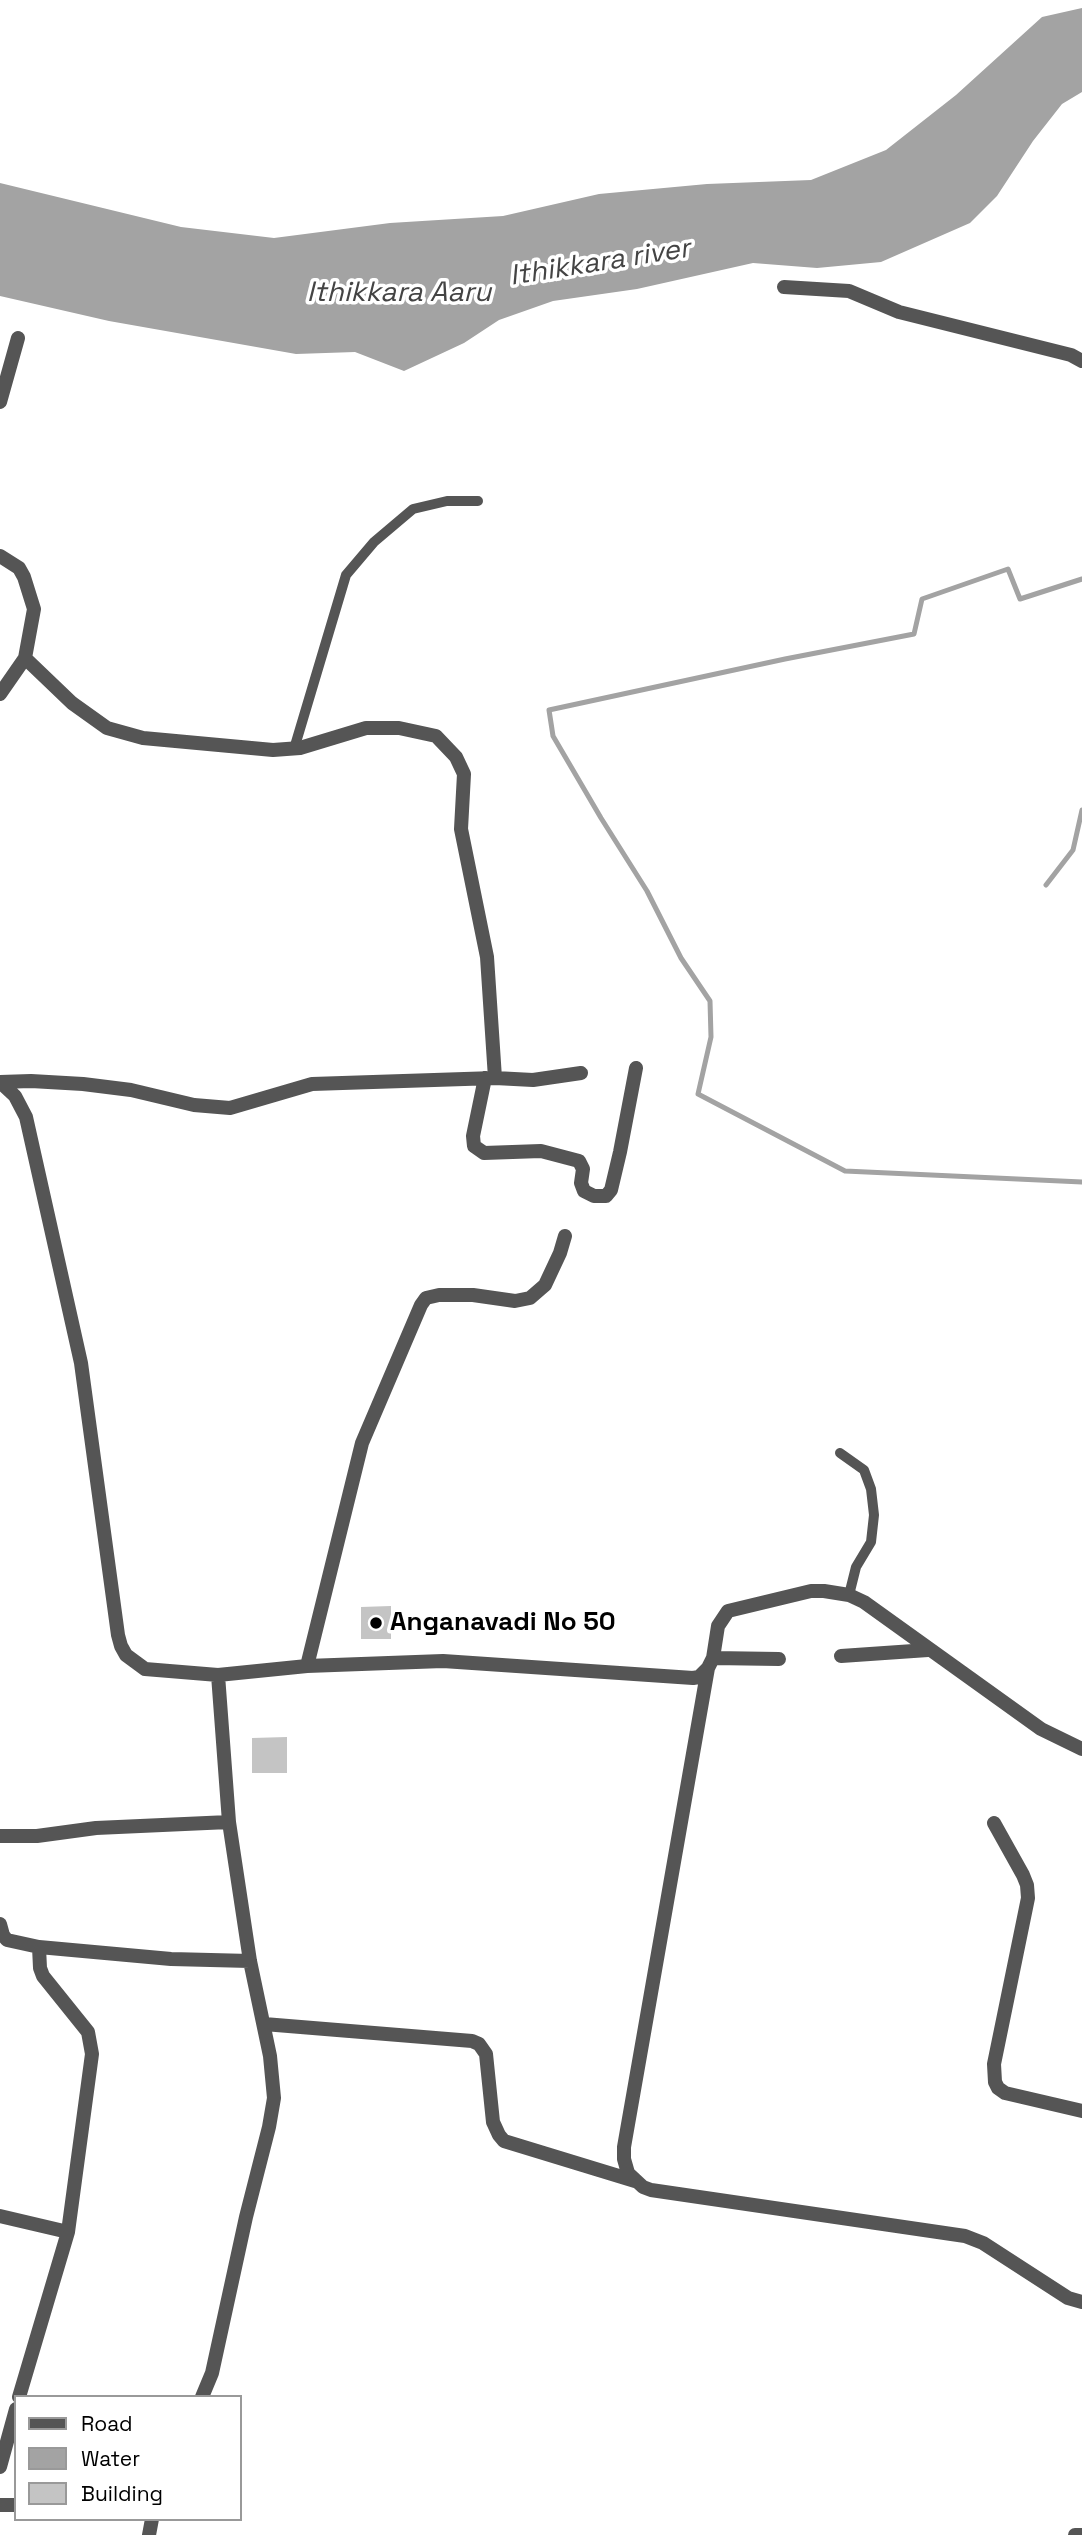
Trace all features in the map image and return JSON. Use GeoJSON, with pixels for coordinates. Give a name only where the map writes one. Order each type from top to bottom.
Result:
{"type":"FeatureCollection","features":[{"type":"Feature","properties":{"kind":"street"},"geometry":{"type":"LineString","coordinates":[[784,287],[849,291],[899,312],[1070,355],[1082,361]]}},
{"type":"Feature","properties":{"kind":"street"},"geometry":{"type":"LineString","coordinates":[[0,402],[18,338]]}},
{"type":"Feature","properties":{"kind":"street"},"geometry":{"type":"LineString","coordinates":[[0,556],[19,568],[34,609],[26,658],[0,694]]}},
{"type":"Feature","properties":{"kind":"street"},"geometry":{"type":"LineString","coordinates":[[26,658],[72,703],[107,728],[143,738],[260,750],[294,749],[366,728],[399,728],[436,736],[456,757],[464,774],[461,829],[487,957],[490,1078],[473,1136],[474,1146],[484,1153],[541,1152],[568,1156],[579,1161],[583,1168],[581,1183],[584,1191],[594,1196],[606,1196],[611,1190],[620,1152],[636,1068]]}},
{"type":"Feature","properties":{"kind":"street"},"geometry":{"type":"LineString","coordinates":[[0,1082],[31,1080],[83,1084],[131,1090],[194,1105],[230,1108],[312,1084],[490,1078],[533,1080],[581,1073]]}},
{"type":"Feature","properties":{"kind":"street"},"geometry":{"type":"LineString","coordinates":[[0,1082],[15,1096],[26,1117],[80,1363],[108,1572],[118,1635],[126,1655],[145,1669],[218,1675],[307,1666],[443,1661],[686,1679],[699,1676],[710,1663],[779,1659]]}},
{"type":"Feature","properties":{"kind":"street"},"geometry":{"type":"LineString","coordinates":[[307,1666],[362,1443],[421,1305],[426,1298],[439,1295],[515,1301],[530,1298],[545,1285],[565,1236]]}},
{"type":"Feature","properties":{"kind":"street"},"geometry":{"type":"LineString","coordinates":[[635,2181],[626,2167],[624,2147],[710,1663],[718,1626],[724,1614],[732,1608],[811,1591],[849,1595],[864,1602],[1041,1729],[1082,1749]]}},
{"type":"Feature","properties":{"kind":"street"},"geometry":{"type":"LineString","coordinates":[[841,1656],[928,1650]]}},
{"type":"Feature","properties":{"kind":"street"},"geometry":{"type":"LineString","coordinates":[[203,2395],[212,2373],[274,2098],[229,1822],[218,1675]]}},
{"type":"Feature","properties":{"kind":"street"},"geometry":{"type":"LineString","coordinates":[[0,1836],[37,1836],[96,1828],[229,1822]]}},
{"type":"Feature","properties":{"kind":"street"},"geometry":{"type":"LineString","coordinates":[[994,1823],[1023,1875],[1028,1898],[993,2064],[995,2081],[998,2088],[1005,2093],[1082,2111]]}},
{"type":"Feature","properties":{"kind":"street"},"geometry":{"type":"LineString","coordinates":[[0,1924],[7,1940],[39,1947],[171,1959],[250,1961]]}},
{"type":"Feature","properties":{"kind":"street"},"geometry":{"type":"LineString","coordinates":[[20,2395],[68,2232],[92,2054],[88,2032],[43,1976],[39,1947]]}},
{"type":"Feature","properties":{"kind":"street"},"geometry":{"type":"LineString","coordinates":[[264,2024],[472,2041],[479,2044],[486,2053],[493,2122],[504,2141],[635,2181],[651,2190],[965,2236],[983,2243],[1068,2298],[1082,2302]]}},
{"type":"Feature","properties":{"kind":"street"},"geometry":{"type":"LineString","coordinates":[[0,2216],[68,2232]]}},
{"type":"Feature","properties":{"kind":"street"},"geometry":{"type":"LineString","coordinates":[[0,2467],[14,2416]]}},
{"type":"Feature","properties":{"kind":"street"},"geometry":{"type":"LineString","coordinates":[[1075,2535],[1082,2535]]}},
{"type":"Feature","properties":{"kind":"lane"},"geometry":{"type":"LineString","coordinates":[[294,749],[346,575],[374,542],[414,509],[447,501],[478,501]]}},
{"type":"Feature","properties":{"kind":"lane"},"geometry":{"type":"LineString","coordinates":[[840,1453],[864,1470],[871,1489],[874,1515],[871,1542],[856,1567],[849,1595]]}},
{"type":"Feature","properties":{"kind":"water","name":"Ithikkara Aaru"},"geometry":{"type":"Polygon","coordinates":[[[1082,8],[1082,92],[1062,104],[1033,141],[997,196],[970,223],[881,262],[817,268],[753,263],[637,289],[553,301],[499,320],[464,343],[404,371],[355,352],[296,354],[109,321],[0,296],[0,183],[181,227],[274,238],[390,223],[503,216],[599,194],[707,184],[811,180],[886,150],[956,95],[1042,17],[1082,8]]]}},
{"type":"Feature","properties":{"kind":"building","name":"Anganavadi No 50"},"geometry":{"type":"Polygon","coordinates":[[[391,1606],[391,1639],[361,1639],[361,1607],[391,1606]]]}},
{"type":"Feature","properties":{"kind":"building"},"geometry":{"type":"Polygon","coordinates":[[[287,1737],[287,1773],[252,1773],[252,1738],[287,1737]]]}},
{"type":"Feature","properties":{"kind":"waterway"},"geometry":{"type":"LineString","coordinates":[[1082,579],[1020,599],[1008,569],[922,599],[914,634],[549,710],[553,736],[647,891],[681,958],[710,1001],[711,1037],[698,1094],[845,1171],[1082,1182]]}},
{"type":"Feature","properties":{"kind":"waterway"},"geometry":{"type":"LineString","coordinates":[[1046,885],[1073,850],[1082,810]]}},
{"type":"Feature","properties":{"kind":"place","name":"Anganavadi No 50"},"geometry":{"type":"Point","coordinates":[376,1623]}},
{"type":"Feature","properties":{"kind":"water label","name":"Ithikkara river"},"geometry":{"type":"Point","coordinates":[600,263]}}]}
